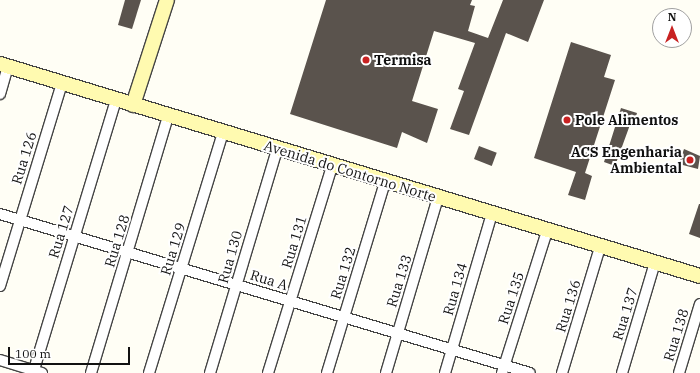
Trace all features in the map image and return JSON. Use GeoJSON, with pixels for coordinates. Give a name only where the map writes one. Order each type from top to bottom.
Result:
{"type":"FeatureCollection","features":[{"type":"Feature","properties":{"kind":"street"},"geometry":{"type":"LineString","coordinates":[[133,104],[167,0]]}},
{"type":"Feature","properties":{"kind":"street"},"geometry":{"type":"LineString","coordinates":[[0,94],[4,65]]}},
{"type":"Feature","properties":{"kind":"street","name":"Avenida do Contorno Norte"},"geometry":{"type":"LineString","coordinates":[[4,65],[223,133],[700,276]]}},
{"type":"Feature","properties":{"kind":"street","name":"Rua 126"},"geometry":{"type":"LineString","coordinates":[[0,286],[62,83]]}},
{"type":"Feature","properties":{"kind":"street","name":"Rua 127"},"geometry":{"type":"LineString","coordinates":[[36,372],[74,237],[116,99]]}},
{"type":"Feature","properties":{"kind":"street","name":"Rua 128"},"geometry":{"type":"LineString","coordinates":[[91,373],[168,116]]}},
{"type":"Feature","properties":{"kind":"street","name":"Rua 129"},"geometry":{"type":"LineString","coordinates":[[149,373],[223,133]]}},
{"type":"Feature","properties":{"kind":"street","name":"Rua 130"},"geometry":{"type":"LineString","coordinates":[[210,373],[277,149]]}},
{"type":"Feature","properties":{"kind":"street","name":"Rua 131"},"geometry":{"type":"LineString","coordinates":[[268,373],[332,166]]}},
{"type":"Feature","properties":{"kind":"street","name":"Rua 132"},"geometry":{"type":"LineString","coordinates":[[327,373],[385,182]]}},
{"type":"Feature","properties":{"kind":"street","name":"Rua 133"},"geometry":{"type":"LineString","coordinates":[[386,373],[438,198]]}},
{"type":"Feature","properties":{"kind":"street","name":"Rua A"},"geometry":{"type":"LineString","coordinates":[[0,214],[397,334],[452,349],[503,369],[530,373]]}},
{"type":"Feature","properties":{"kind":"street","name":"Rua 134"},"geometry":{"type":"LineString","coordinates":[[445,373],[492,214]]}},
{"type":"Feature","properties":{"kind":"street","name":"Rua 135"},"geometry":{"type":"LineString","coordinates":[[503,369],[547,231]]}},
{"type":"Feature","properties":{"kind":"street","name":"Rua 136"},"geometry":{"type":"LineString","coordinates":[[562,373],[600,247]]}},
{"type":"Feature","properties":{"kind":"street","name":"Rua 137"},"geometry":{"type":"LineString","coordinates":[[622,373],[655,262]]}},
{"type":"Feature","properties":{"kind":"street","name":"Rua 138"},"geometry":{"type":"LineString","coordinates":[[679,373],[700,304]]}},
{"type":"Feature","properties":{"kind":"street"},"geometry":{"type":"LineString","coordinates":[[0,360],[36,372]]}},
{"type":"Feature","properties":{"kind":"building"},"geometry":{"type":"Polygon","coordinates":[[[125,0],[141,0],[132,29],[118,25],[125,0]]]}},
{"type":"Feature","properties":{"kind":"building","name":"Termisa"},"geometry":{"type":"Polygon","coordinates":[[[326,0],[472,0],[470,5],[475,6],[468,31],[488,38],[503,0],[544,0],[528,42],[506,33],[469,135],[450,129],[464,91],[458,89],[475,43],[434,31],[412,101],[438,109],[427,143],[402,132],[397,148],[290,114],[326,0]]]}},
{"type":"Feature","properties":{"kind":"building","name":"Pole Alimentos"},"geometry":{"type":"Polygon","coordinates":[[[571,42],[611,55],[604,77],[615,80],[585,173],[592,176],[585,200],[568,195],[576,172],[534,158],[571,42]]]}},
{"type":"Feature","properties":{"kind":"building"},"geometry":{"type":"Polygon","coordinates":[[[621,108],[637,113],[634,123],[631,122],[615,166],[604,162],[621,108]]]}},
{"type":"Feature","properties":{"kind":"building"},"geometry":{"type":"Polygon","coordinates":[[[479,146],[497,153],[492,166],[474,159],[479,146]]]}},
{"type":"Feature","properties":{"kind":"building","name":"ACS Engenharia Ambiental"},"geometry":{"type":"Polygon","coordinates":[[[684,149],[700,156],[698,169],[679,164],[684,149]]]}},
{"type":"Feature","properties":{"kind":"building","name":"ACS Engenharia Ambiental"},"geometry":{"type":"Polygon","coordinates":[[[700,204],[700,238],[689,234],[700,204]]]}},
{"type":"Feature","properties":{"kind":"place","name":"Termisa"},"geometry":{"type":"Point","coordinates":[366,60]}},
{"type":"Feature","properties":{"kind":"place","name":"Pole Alimentos"},"geometry":{"type":"Point","coordinates":[567,120]}},
{"type":"Feature","properties":{"kind":"place","name":"ACS Engenharia Ambiental"},"geometry":{"type":"Point","coordinates":[690,160]}}]}
